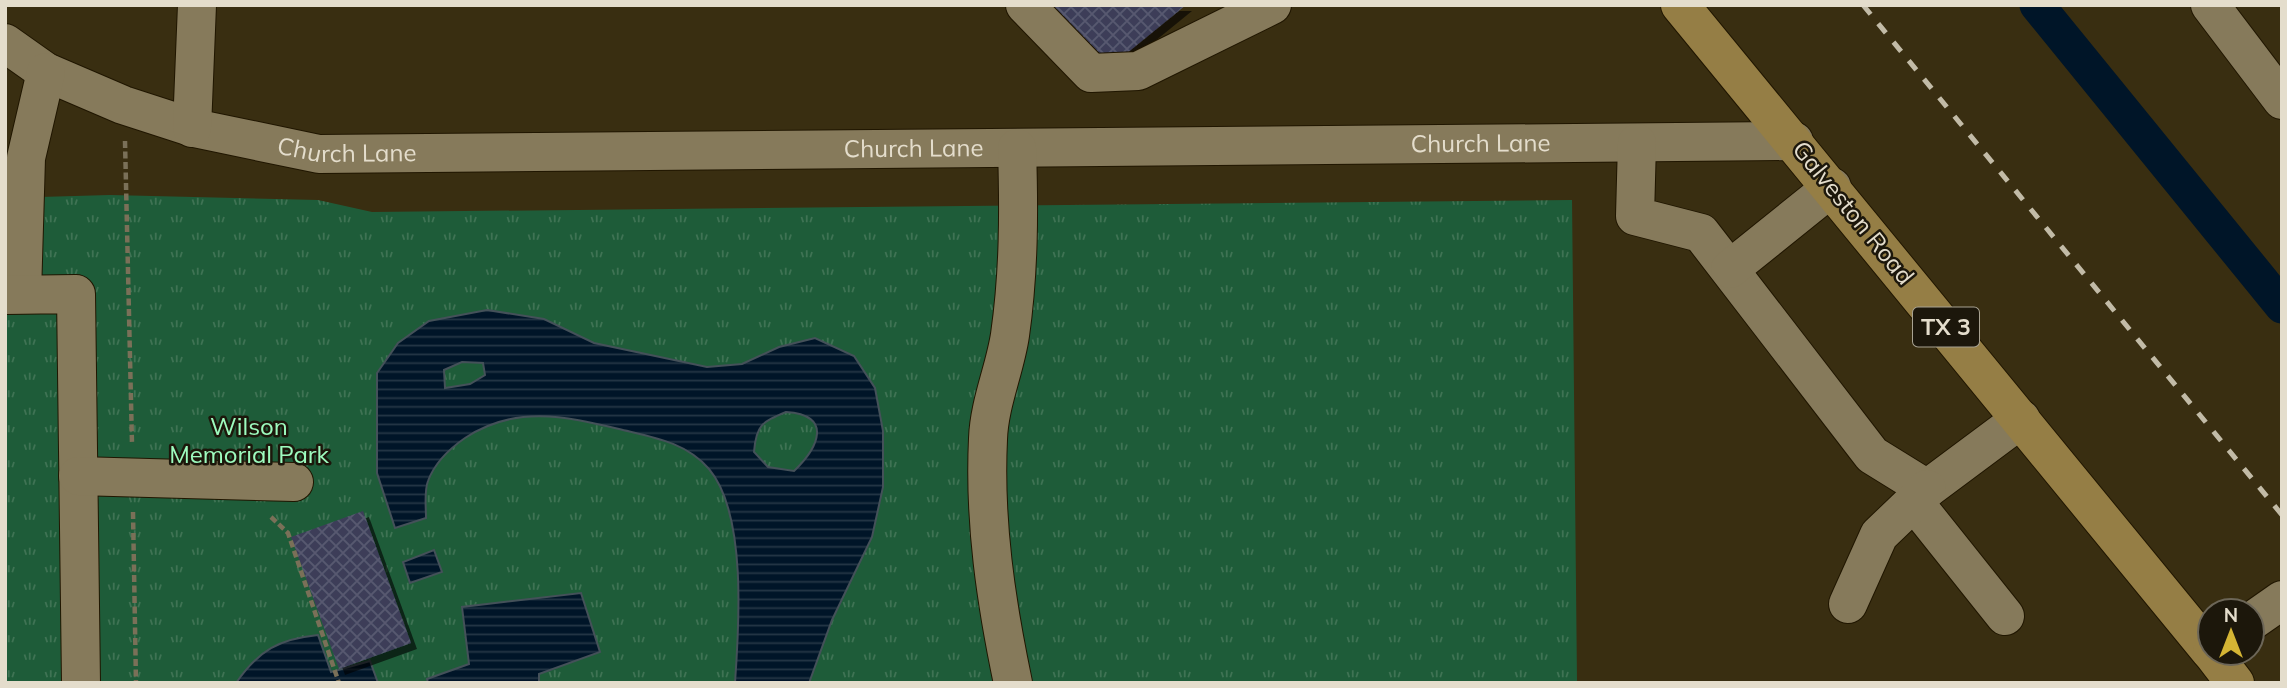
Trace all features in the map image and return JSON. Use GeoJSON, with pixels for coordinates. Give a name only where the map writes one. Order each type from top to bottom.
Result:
{"type":"FeatureCollection","features":[{"type":"Feature","properties":{"kind":"main road","name":"Galveston Road"},"geometry":{"type":"LineString","coordinates":[[1680,5],[2196,634]]}},
{"type":"Feature","properties":{"kind":"main road","name":"Galveston Road"},"geometry":{"type":"LineString","coordinates":[[2222,667],[2235,683]]}},
{"type":"Feature","properties":{"kind":"street"},"geometry":{"type":"LineString","coordinates":[[192,128],[197,5]]}},
{"type":"Feature","properties":{"kind":"street"},"geometry":{"type":"LineString","coordinates":[[1025,5],[1091,73],[1138,71],[1272,5]]}},
{"type":"Feature","properties":{"kind":"street"},"geometry":{"type":"LineString","coordinates":[[2210,5],[2282,100]]}},
{"type":"Feature","properties":{"kind":"street","name":"Church Lane"},"geometry":{"type":"LineString","coordinates":[[5,43],[46,72],[123,105],[192,128],[319,154],[1794,141]]}},
{"type":"Feature","properties":{"kind":"street"},"geometry":{"type":"LineString","coordinates":[[46,72],[26,158],[14,295],[76,294],[81,683]]}},
{"type":"Feature","properties":{"kind":"street"},"geometry":{"type":"LineString","coordinates":[[1637,143],[1635,216],[1701,233],[1871,455],[1921,496],[2005,616]]}},
{"type":"Feature","properties":{"kind":"street"},"geometry":{"type":"LineString","coordinates":[[1013,683],[998,611],[988,522],[988,436],[1010,336],[1020,247],[1017,148]]}},
{"type":"Feature","properties":{"kind":"street"},"geometry":{"type":"LineString","coordinates":[[1730,269],[1832,187]]}},
{"type":"Feature","properties":{"kind":"street"},"geometry":{"type":"LineString","coordinates":[[1848,604],[1880,536],[1921,496],[2021,419]]}},
{"type":"Feature","properties":{"kind":"street"},"geometry":{"type":"LineString","coordinates":[[78,476],[294,482]]}},
{"type":"Feature","properties":{"kind":"street"},"geometry":{"type":"LineString","coordinates":[[2266,611],[2282,600]]}},
{"type":"Feature","properties":{"kind":"path"},"geometry":{"type":"LineString","coordinates":[[123,105],[135,683]]}},
{"type":"Feature","properties":{"kind":"path"},"geometry":{"type":"LineString","coordinates":[[265,512],[288,533],[339,683]]}},
{"type":"Feature","properties":{"kind":"green space","name":"Wilson Memorial Park"},"geometry":{"type":"Polygon","coordinates":[[[110,195],[318,200],[372,212],[1572,200],[1577,683],[5,683],[5,198],[110,195]]]}},
{"type":"Feature","properties":{"kind":"water"},"geometry":{"type":"Polygon","coordinates":[[[487,310],[544,319],[594,343],[707,367],[742,364],[779,347],[815,338],[854,356],[875,388],[883,431],[883,487],[872,537],[832,620],[809,683],[735,683],[739,603],[735,542],[730,514],[721,489],[709,469],[690,452],[668,442],[599,424],[559,417],[521,417],[502,421],[465,438],[448,451],[434,468],[428,481],[426,518],[395,528],[377,473],[377,373],[398,343],[429,321],[487,310]],[[462,362],[444,370],[445,388],[470,384],[485,375],[483,363],[462,362]],[[786,412],[762,426],[756,436],[754,452],[768,467],[794,471],[815,443],[816,426],[811,419],[801,414],[786,412]]]}},
{"type":"Feature","properties":{"kind":"water"},"geometry":{"type":"Polygon","coordinates":[[[434,550],[442,572],[410,583],[403,562],[434,550]]]}},
{"type":"Feature","properties":{"kind":"water"},"geometry":{"type":"Polygon","coordinates":[[[581,593],[600,652],[539,674],[539,683],[428,683],[427,679],[469,664],[462,607],[581,593]]]}},
{"type":"Feature","properties":{"kind":"water"},"geometry":{"type":"Polygon","coordinates":[[[318,635],[331,672],[370,661],[378,683],[236,683],[253,662],[271,648],[281,643],[318,635]]]}},
{"type":"Feature","properties":{"kind":"building"},"geometry":{"type":"Polygon","coordinates":[[[1052,5],[1186,5],[1105,71],[1052,5]]]}},
{"type":"Feature","properties":{"kind":"building"},"geometry":{"type":"Polygon","coordinates":[[[363,511],[411,643],[339,669],[291,537],[363,511]]]}},
{"type":"Feature","properties":{"kind":"waterway"},"geometry":{"type":"LineString","coordinates":[[2037,5],[2282,306]]}},
{"type":"Feature","properties":{"kind":"railway"},"geometry":{"type":"LineString","coordinates":[[1863,5],[2282,515]]}}]}
